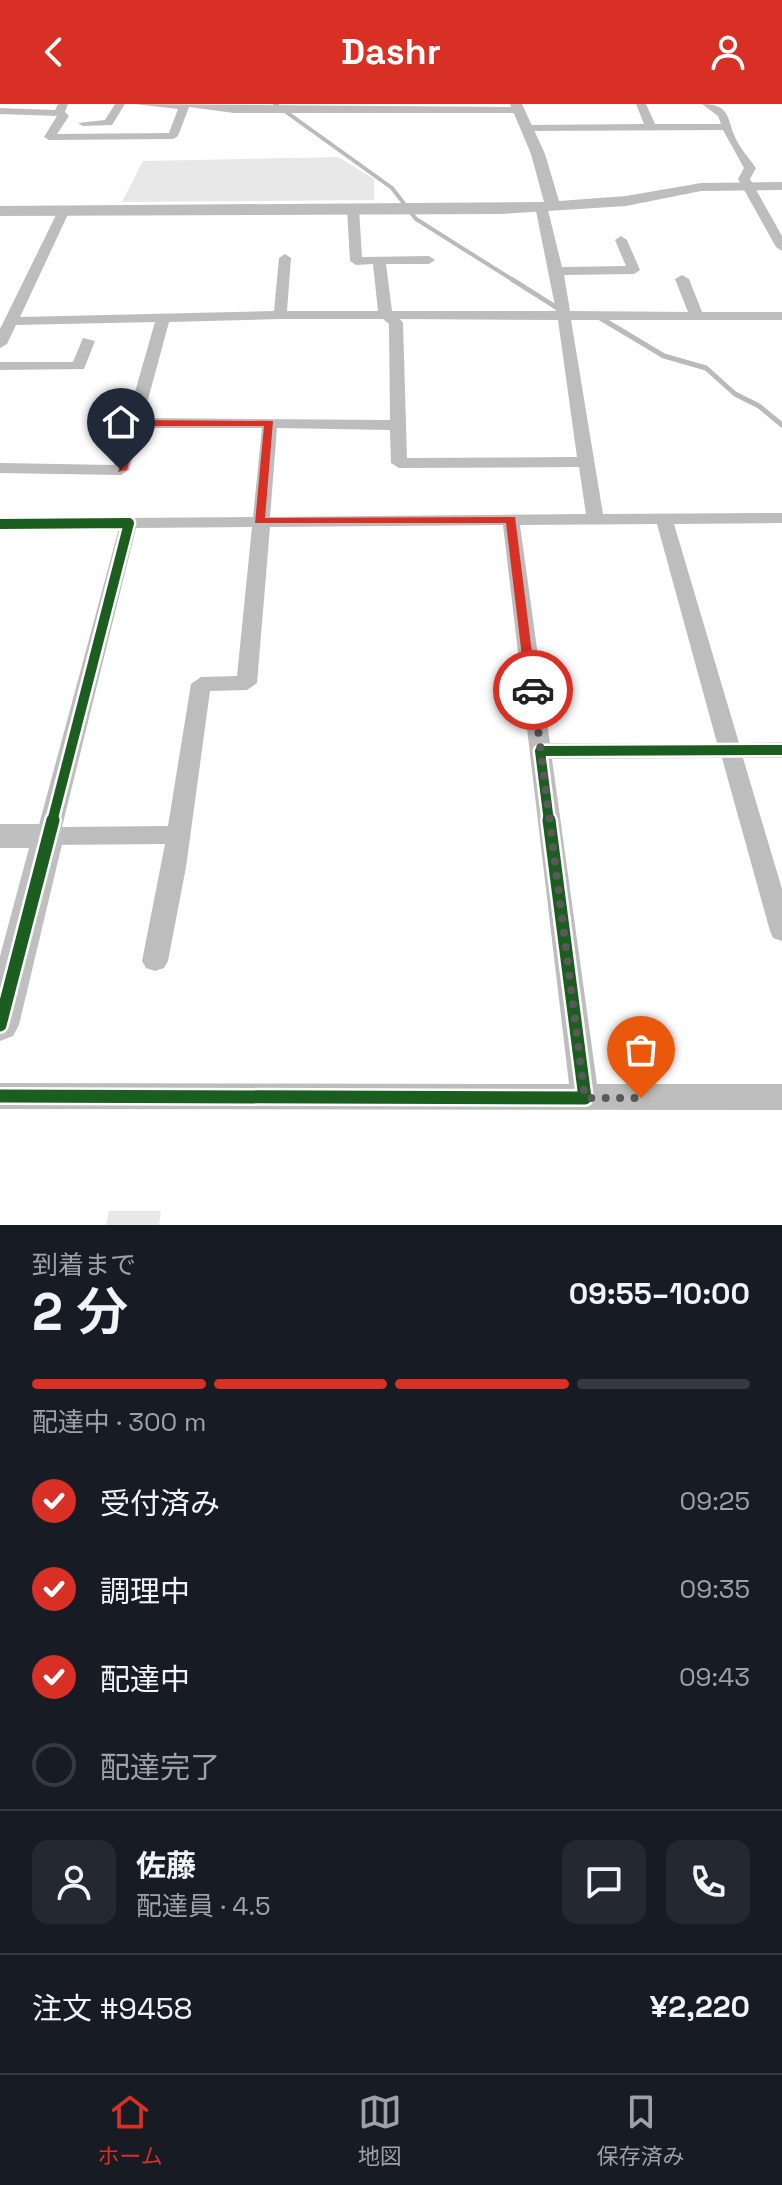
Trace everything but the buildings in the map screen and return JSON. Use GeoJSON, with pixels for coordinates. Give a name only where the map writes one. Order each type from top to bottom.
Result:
{"type":"FeatureCollection","features":[{"type":"Feature","properties":{"kind":"main road"},"geometry":{"type":"LineString","coordinates":[[0,836],[48,836],[0,1025]]}},
{"type":"Feature","properties":{"kind":"street"},"geometry":{"type":"LineString","coordinates":[[0,111],[60,113],[108,123],[120,104]]}},
{"type":"Feature","properties":{"kind":"street"},"geometry":{"type":"LineString","coordinates":[[139,104],[282,110],[517,107],[538,154],[595,519]]}},
{"type":"Feature","properties":{"kind":"street"},"geometry":{"type":"LineString","coordinates":[[641,104],[651,128]]}},
{"type":"Feature","properties":{"kind":"street"},"geometry":{"type":"LineString","coordinates":[[707,104],[723,114],[750,168],[744,179],[747,186],[782,247]]}},
{"type":"Feature","properties":{"kind":"street"},"geometry":{"type":"LineString","coordinates":[[60,113],[49,137],[173,136],[185,106]]}},
{"type":"Feature","properties":{"kind":"street"},"geometry":{"type":"LineString","coordinates":[[526,128],[727,127]]}},
{"type":"Feature","properties":{"kind":"street"},"geometry":{"type":"LineString","coordinates":[[0,211],[547,206],[626,201],[701,187],[782,186]]}},
{"type":"Feature","properties":{"kind":"street"},"geometry":{"type":"LineString","coordinates":[[353,209],[356,261],[429,260]]}},
{"type":"Feature","properties":{"kind":"street"},"geometry":{"type":"LineString","coordinates":[[0,344],[64,210]]}},
{"type":"Feature","properties":{"kind":"street"},"geometry":{"type":"LineString","coordinates":[[557,271],[634,270],[621,240]]}},
{"type":"Feature","properties":{"kind":"street"},"geometry":{"type":"LineString","coordinates":[[280,315],[285,258]]}},
{"type":"Feature","properties":{"kind":"street"},"geometry":{"type":"LineString","coordinates":[[379,260],[385,314],[396,323],[399,463],[586,462]]}},
{"type":"Feature","properties":{"kind":"street"},"geometry":{"type":"LineString","coordinates":[[682,279],[697,316]]}},
{"type":"Feature","properties":{"kind":"street"},"geometry":{"type":"LineString","coordinates":[[11,321],[385,314],[782,316]]}},
{"type":"Feature","properties":{"kind":"street"},"geometry":{"type":"LineString","coordinates":[[0,468],[121,470],[163,318]]}},
{"type":"Feature","properties":{"kind":"street"},"geometry":{"type":"LineString","coordinates":[[0,366],[79,366],[88,341]]}},
{"type":"Feature","properties":{"kind":"street"},"geometry":{"type":"LineString","coordinates":[[135,423],[400,425]]}},
{"type":"Feature","properties":{"kind":"street"},"geometry":{"type":"LineString","coordinates":[[155,961],[163,914],[173,884],[201,684],[247,683],[270,423]]}},
{"type":"Feature","properties":{"kind":"street"},"geometry":{"type":"LineString","coordinates":[[664,518],[782,931]]}},
{"type":"Feature","properties":{"kind":"street"},"geometry":{"type":"LineString","coordinates":[[0,524],[782,518]]}},
{"type":"Feature","properties":{"kind":"street"},"geometry":{"type":"LineString","coordinates":[[511,520],[585,1098]]}},
{"type":"Feature","properties":{"kind":"street"},"geometry":{"type":"LineString","coordinates":[[129,523],[48,836],[178,835]]}},
{"type":"Feature","properties":{"kind":"street"},"geometry":{"type":"LineString","coordinates":[[540,751],[782,750]]}},
{"type":"Feature","properties":{"kind":"street"},"geometry":{"type":"LineString","coordinates":[[0,1096],[782,1097]]}},
{"type":"Feature","properties":{"kind":"shaded area"},"geometry":{"type":"Polygon","coordinates":[[[338,157],[374,179],[374,200],[122,202],[143,161],[338,157]]]}},
{"type":"Feature","properties":{"kind":"shaded area"},"geometry":{"type":"Polygon","coordinates":[[[109,1211],[161,1211],[159,1225],[106,1225],[109,1211]]]}},
{"type":"Feature","properties":{"kind":"waterway"},"geometry":{"type":"LineString","coordinates":[[275,104],[392,188],[416,219],[516,282]]}},
{"type":"Feature","properties":{"kind":"waterway"},"geometry":{"type":"LineString","coordinates":[[513,280],[562,311]]}},
{"type":"Feature","properties":{"kind":"waterway"},"geometry":{"type":"LineString","coordinates":[[597,316],[664,356],[706,368],[735,394],[759,406],[782,425]]}},
{"type":"Feature","properties":{"kind":"cycle path"},"geometry":{"type":"LineString","coordinates":[[0,524],[129,523],[0,1025]]}},
{"type":"Feature","properties":{"kind":"cycle path"},"geometry":{"type":"LineString","coordinates":[[0,1096],[585,1098],[540,751],[782,750]]}},
{"type":"Feature","properties":{"kind":"way so far"},"geometry":{"type":"LineString","coordinates":[[533,690],[585,1098],[641,1098]]}},
{"type":"Feature","properties":{"kind":"route"},"geometry":{"type":"LineString","coordinates":[[121,470],[135,423],[270,423],[259,521],[511,520],[533,690]]}}]}
